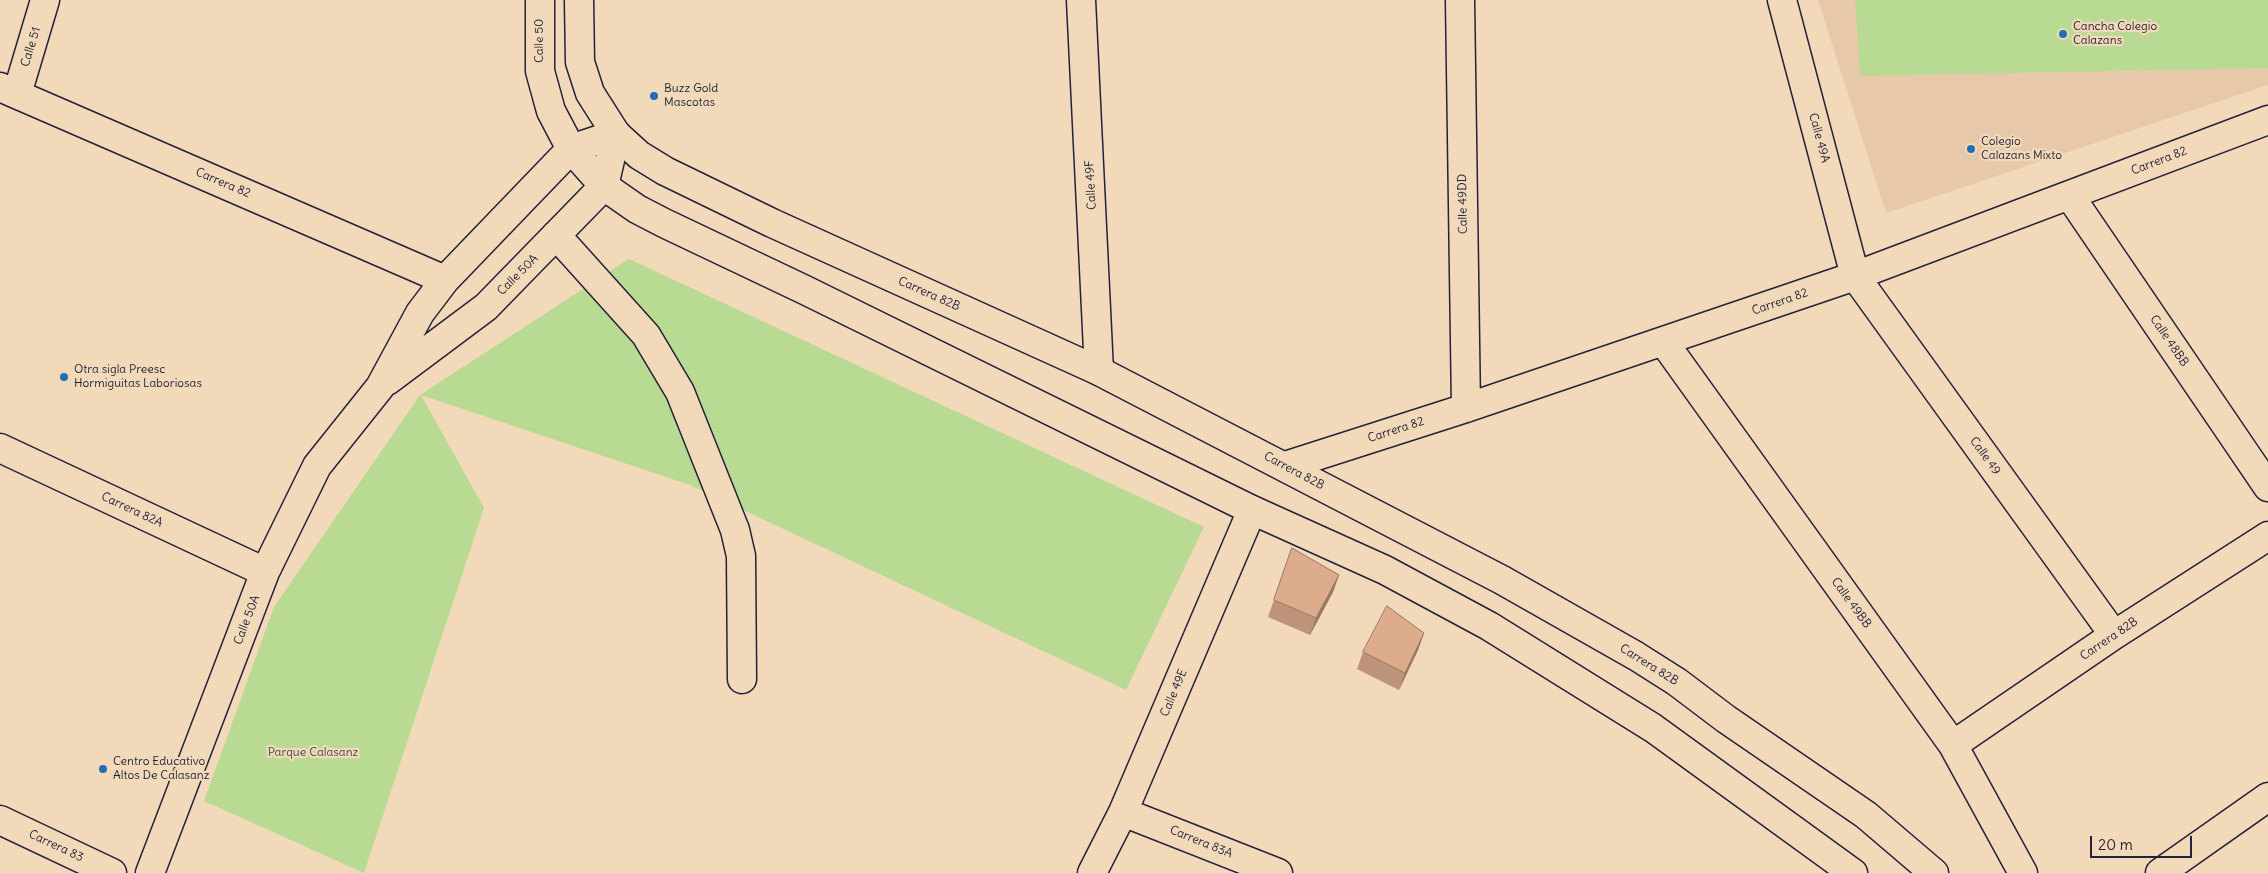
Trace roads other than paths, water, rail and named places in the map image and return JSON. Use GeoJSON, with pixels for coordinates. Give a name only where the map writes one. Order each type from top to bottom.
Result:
{"type":"FeatureCollection","features":[{"type":"Feature","properties":{"kind":"street","name":"Calle 51"},"geometry":{"type":"LineString","coordinates":[[8,90],[45,0]]}},
{"type":"Feature","properties":{"kind":"street","name":"Calle 50"},"geometry":{"type":"LineString","coordinates":[[540,0],[540,71],[551,111],[571,149]]}},
{"type":"Feature","properties":{"kind":"street","name":"Carrera 82B"},"geometry":{"type":"LineString","coordinates":[[578,0],[580,62],[590,93],[616,134],[639,156],[664,171],[772,223],[1099,371],[1502,580],[1636,656],[1866,815],[1934,873]]}},
{"type":"Feature","properties":{"kind":"street","name":"Calle 49F"},"geometry":{"type":"LineString","coordinates":[[1081,0],[1099,371]]}},
{"type":"Feature","properties":{"kind":"street","name":"Calle 49DD"},"geometry":{"type":"LineString","coordinates":[[1460,0],[1466,408]]}},
{"type":"Feature","properties":{"kind":"street","name":"Calle 49A"},"geometry":{"type":"LineString","coordinates":[[1782,0],[1855,276]]}},
{"type":"Feature","properties":{"kind":"street","name":"Carrera 82"},"geometry":{"type":"LineString","coordinates":[[8,90],[445,280]]}},
{"type":"Feature","properties":{"kind":"street","name":"Carrera 82"},"geometry":{"type":"LineString","coordinates":[[1285,466],[1466,408],[1855,276],[2268,120]]}},
{"type":"Feature","properties":{"kind":"street"},"geometry":{"type":"LineString","coordinates":[[616,134],[571,149],[604,186],[637,209],[1252,510],[1385,570],[1489,626],[1653,728],[1853,873]]}},
{"type":"Feature","properties":{"kind":"street"},"geometry":{"type":"LineString","coordinates":[[604,186],[616,134]]}},
{"type":"Feature","properties":{"kind":"street","name":"Calle 50A"},"geometry":{"type":"LineString","coordinates":[[150,873],[265,572],[317,466],[380,386],[420,313],[445,280],[571,149]]}},
{"type":"Feature","properties":{"kind":"street","name":"Calle 50A"},"geometry":{"type":"LineString","coordinates":[[380,386],[486,307],[604,186]]}},
{"type":"Feature","properties":{"kind":"street","name":"Calle 48BB"},"geometry":{"type":"LineString","coordinates":[[2070,196],[2268,487]]}},
{"type":"Feature","properties":{"kind":"street"},"geometry":{"type":"LineString","coordinates":[[556,235],[646,334],[680,392],[735,530],[741,556],[742,679]]}},
{"type":"Feature","properties":{"kind":"street","name":"Calle 49"},"geometry":{"type":"LineString","coordinates":[[1855,276],[2114,635]]}},
{"type":"Feature","properties":{"kind":"street","name":"Calle 49BB"},"geometry":{"type":"LineString","coordinates":[[1663,341],[1953,745],[2023,873]]}},
{"type":"Feature","properties":{"kind":"street","name":"Carrera 82A"},"geometry":{"type":"LineString","coordinates":[[0,448],[265,572]]}},
{"type":"Feature","properties":{"kind":"street","name":"Calle 49E"},"geometry":{"type":"LineString","coordinates":[[1092,873],[1123,812],[1252,510]]}},
{"type":"Feature","properties":{"kind":"street","name":"Carrera 82B"},"geometry":{"type":"LineString","coordinates":[[1953,745],[2114,635],[2268,536]]}},
{"type":"Feature","properties":{"kind":"street"},"geometry":{"type":"LineString","coordinates":[[2160,873],[2268,797]]}},
{"type":"Feature","properties":{"kind":"street","name":"Carrera 83A"},"geometry":{"type":"LineString","coordinates":[[1123,812],[1278,873]]}},
{"type":"Feature","properties":{"kind":"street","name":"Carrera 83"},"geometry":{"type":"LineString","coordinates":[[0,820],[112,873]]}},
{"type":"Feature","properties":{"kind":"place","name":"Cancha Colegio Calazans"},"geometry":{"type":"Point","coordinates":[2063,34]}},
{"type":"Feature","properties":{"kind":"place","name":"Buzz Gold Mascotas"},"geometry":{"type":"Point","coordinates":[654,96]}},
{"type":"Feature","properties":{"kind":"place","name":"Colegio Calazans Mixto"},"geometry":{"type":"Point","coordinates":[1971,149]}},
{"type":"Feature","properties":{"kind":"place","name":"Otra sigla Preesc Hormiguitas Laboriosas"},"geometry":{"type":"Point","coordinates":[64,377]}},
{"type":"Feature","properties":{"kind":"place","name":"Centro Educativo Altos De Calasanz"},"geometry":{"type":"Point","coordinates":[103,769]}},
{"type":"Feature","properties":{"kind":"park label","name":"Parque Calasanz"},"geometry":{"type":"Point","coordinates":[313,753]}}]}
